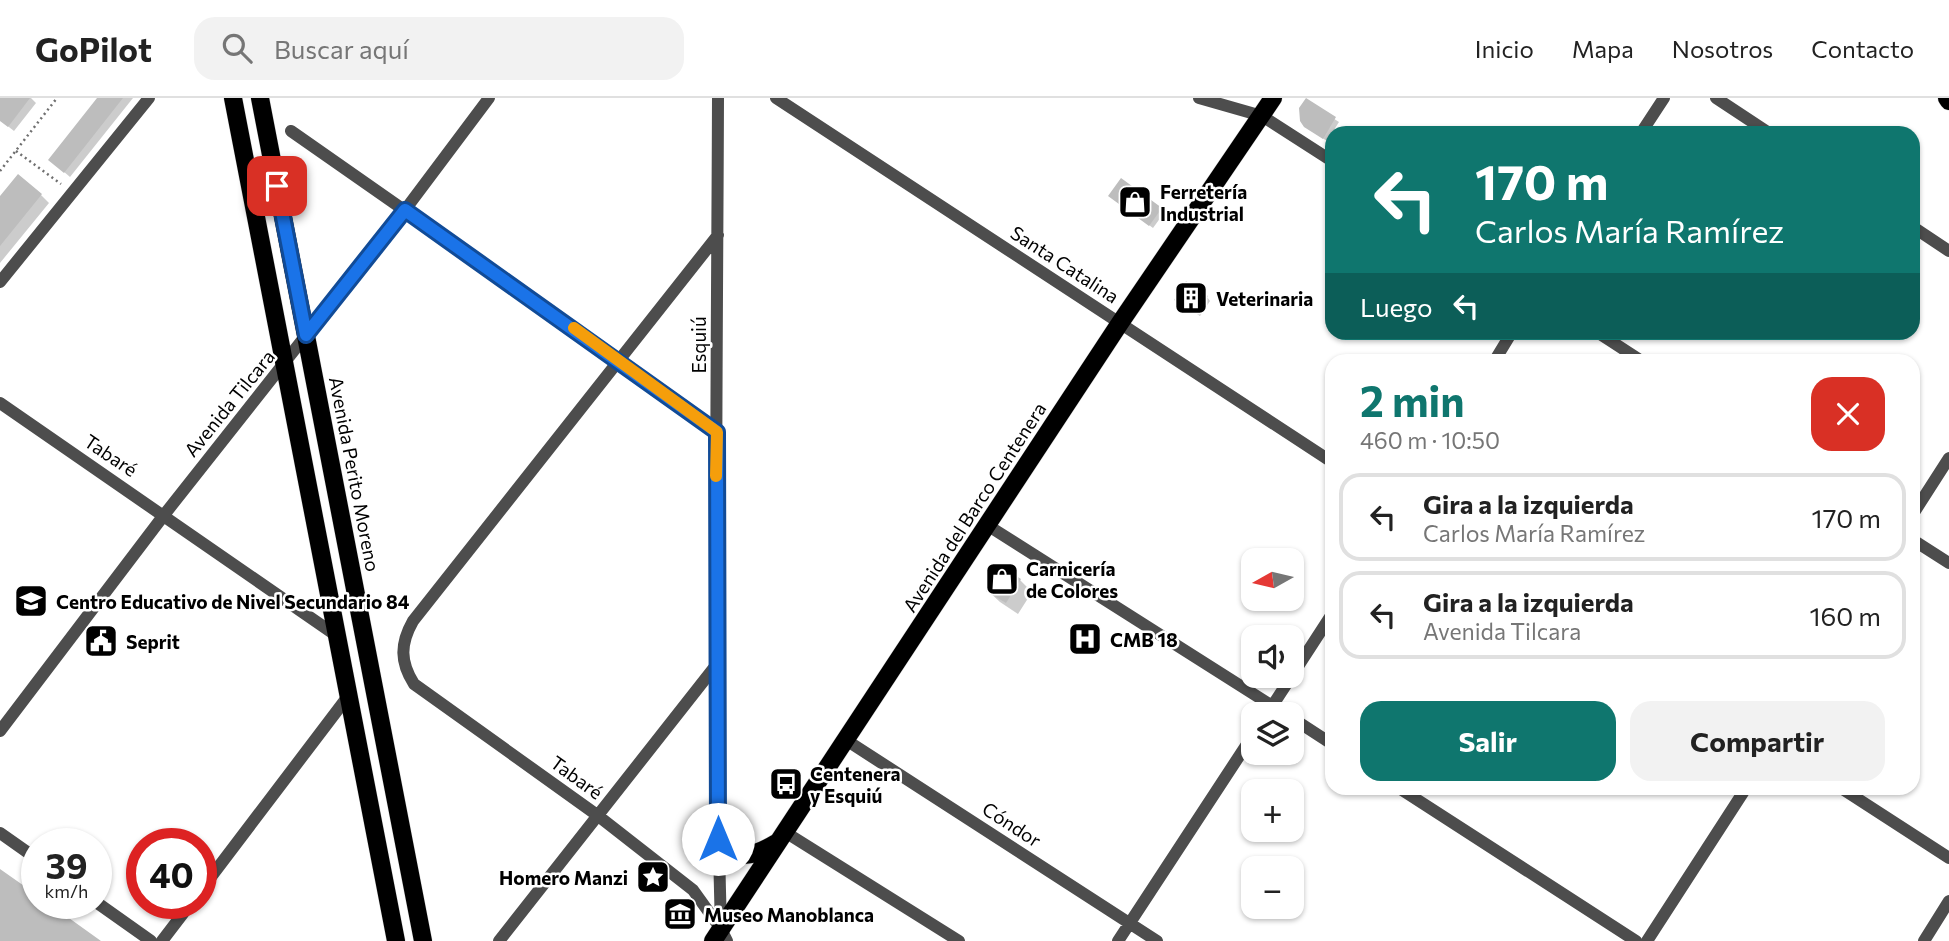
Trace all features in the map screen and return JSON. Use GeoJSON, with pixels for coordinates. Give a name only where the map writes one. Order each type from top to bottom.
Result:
{"type":"FeatureCollection","features":[{"type":"Feature","properties":{"kind":"main road"},"geometry":{"type":"LineString","coordinates":[[233,98],[396,941]]}},
{"type":"Feature","properties":{"kind":"main road","name":"Avenida Perito Moreno"},"geometry":{"type":"LineString","coordinates":[[260,98],[423,941]]}},
{"type":"Feature","properties":{"kind":"main road","name":"Avenida del Barco Centenera"},"geometry":{"type":"LineString","coordinates":[[720,937],[781,837],[1119,323],[1273,98]]}},
{"type":"Feature","properties":{"kind":"main road"},"geometry":{"type":"LineString","coordinates":[[718,839],[729,851],[742,856],[761,852],[781,837]]}},
{"type":"Feature","properties":{"kind":"street"},"geometry":{"type":"LineString","coordinates":[[0,282],[149,98]]}},
{"type":"Feature","properties":{"kind":"street","name":"Avenida Tilcara"},"geometry":{"type":"LineString","coordinates":[[0,731],[164,515],[405,210],[489,98]]}},
{"type":"Feature","properties":{"kind":"street","name":"Esquiú"},"geometry":{"type":"LineString","coordinates":[[718,98],[717,663],[720,937]]}},
{"type":"Feature","properties":{"kind":"street","name":"Santa Catalina"},"geometry":{"type":"LineString","coordinates":[[776,98],[1325,457]]}},
{"type":"Feature","properties":{"kind":"street"},"geometry":{"type":"LineString","coordinates":[[1199,98],[1262,116],[1325,156]]}},
{"type":"Feature","properties":{"kind":"street"},"geometry":{"type":"LineString","coordinates":[[1646,126],[1664,98]]}},
{"type":"Feature","properties":{"kind":"street"},"geometry":{"type":"LineString","coordinates":[[1716,98],[1758,126]]}},
{"type":"Feature","properties":{"kind":"street"},"geometry":{"type":"LineString","coordinates":[[291,131],[717,432]]}},
{"type":"Feature","properties":{"kind":"street"},"geometry":{"type":"LineString","coordinates":[[1920,232],[1949,251]]}},
{"type":"Feature","properties":{"kind":"street"},"geometry":{"type":"LineString","coordinates":[[620,361],[718,235]]}},
{"type":"Feature","properties":{"kind":"street"},"geometry":{"type":"LineString","coordinates":[[1609,340],[1631,354]]}},
{"type":"Feature","properties":{"kind":"street","name":"Tabaré"},"geometry":{"type":"LineString","coordinates":[[620,361],[413,621],[405,635],[405,670],[414,684],[597,815],[693,890],[720,937]]}},
{"type":"Feature","properties":{"kind":"street","name":"Tabaré"},"geometry":{"type":"LineString","coordinates":[[0,403],[337,636]]}},
{"type":"Feature","properties":{"kind":"street"},"geometry":{"type":"LineString","coordinates":[[1920,503],[1949,458]]}},
{"type":"Feature","properties":{"kind":"street"},"geometry":{"type":"LineString","coordinates":[[987,525],[1258,702]]}},
{"type":"Feature","properties":{"kind":"street"},"geometry":{"type":"LineString","coordinates":[[1920,544],[1949,563]]}},
{"type":"Feature","properties":{"kind":"street"},"geometry":{"type":"LineString","coordinates":[[1275,702],[1325,625]]}},
{"type":"Feature","properties":{"kind":"street"},"geometry":{"type":"LineString","coordinates":[[499,941],[717,663]]}},
{"type":"Feature","properties":{"kind":"street"},"geometry":{"type":"LineString","coordinates":[[217,869],[349,695]]}},
{"type":"Feature","properties":{"kind":"street"},"geometry":{"type":"LineString","coordinates":[[1304,726],[1325,739]]}},
{"type":"Feature","properties":{"kind":"street","name":"Cóndor"},"geometry":{"type":"LineString","coordinates":[[846,740],[1157,941]]}},
{"type":"Feature","properties":{"kind":"street"},"geometry":{"type":"LineString","coordinates":[[1118,941],[1241,753]]}},
{"type":"Feature","properties":{"kind":"street"},"geometry":{"type":"LineString","coordinates":[[1410,795],[1636,941]]}},
{"type":"Feature","properties":{"kind":"street"},"geometry":{"type":"LineString","coordinates":[[1647,941],[1741,795]]}},
{"type":"Feature","properties":{"kind":"street"},"geometry":{"type":"LineString","coordinates":[[1852,795],[1949,858]]}},
{"type":"Feature","properties":{"kind":"street"},"geometry":{"type":"LineString","coordinates":[[0,833],[21,848]]}},
{"type":"Feature","properties":{"kind":"street"},"geometry":{"type":"LineString","coordinates":[[781,837],[959,941]]}},
{"type":"Feature","properties":{"kind":"street"},"geometry":{"type":"LineString","coordinates":[[1924,941],[1949,901]]}},
{"type":"Feature","properties":{"kind":"street"},"geometry":{"type":"LineString","coordinates":[[112,913],[151,941]]}},
{"type":"Feature","properties":{"kind":"street"},"geometry":{"type":"LineString","coordinates":[[162,941],[179,919]]}},
{"type":"Feature","properties":{"kind":"path"},"geometry":{"type":"LineString","coordinates":[[0,171],[57,98]]}},
{"type":"Feature","properties":{"kind":"path"},"geometry":{"type":"LineString","coordinates":[[16,151],[72,192]]}},
{"type":"Feature","properties":{"kind":"building"},"geometry":{"type":"Polygon","coordinates":[[[0,98],[30,98],[8,127],[0,121],[0,98]]]}},
{"type":"Feature","properties":{"kind":"building"},"geometry":{"type":"Polygon","coordinates":[[[97,98],[123,98],[64,173],[48,160],[97,98]]]}},
{"type":"Feature","properties":{"kind":"building"},"geometry":{"type":"Polygon","coordinates":[[[1306,98],[1336,117],[1331,126],[1325,126],[1323,139],[1304,127],[1300,121],[1299,108],[1306,98]]]}},
{"type":"Feature","properties":{"kind":"building"},"geometry":{"type":"Polygon","coordinates":[[[18,174],[42,194],[0,246],[0,196],[18,174]]]}},
{"type":"Feature","properties":{"kind":"building","name":"Ferretería Industrial"},"geometry":{"type":"Polygon","coordinates":[[[1121,178],[1162,208],[1149,226],[1108,196],[1121,178]]]}},
{"type":"Feature","properties":{"kind":"building","name":"Veterinaria"},"geometry":{"type":"Polygon","coordinates":[[[1186,281],[1208,296],[1196,314],[1174,300],[1186,281]]]}},
{"type":"Feature","properties":{"kind":"building"},"geometry":{"type":"Polygon","coordinates":[[[1001,566],[1021,579],[1006,603],[986,591],[1001,566]]]}},
{"type":"Feature","properties":{"kind":"building"},"geometry":{"type":"Polygon","coordinates":[[[0,869],[21,884],[21,919],[70,919],[101,941],[0,941],[0,869]]]}},
{"type":"Feature","properties":{"kind":"slow traffic"},"geometry":{"type":"LineString","coordinates":[[574,328],[717,432],[716,476]]}},
{"type":"Feature","properties":{"kind":"place","name":"Ferretería Industrial"},"geometry":{"type":"Point","coordinates":[1135,202]}},
{"type":"Feature","properties":{"kind":"place","name":"Veterinaria"},"geometry":{"type":"Point","coordinates":[1191,298]}},
{"type":"Feature","properties":{"kind":"place","name":"Carnicería de Colores"},"geometry":{"type":"Point","coordinates":[1002,579]}},
{"type":"Feature","properties":{"kind":"place","name":"Centro Educativo de Nivel Secundario 84"},"geometry":{"type":"Point","coordinates":[31,601]}},
{"type":"Feature","properties":{"kind":"place","name":"CMB 18"},"geometry":{"type":"Point","coordinates":[1085,639]}},
{"type":"Feature","properties":{"kind":"place","name":"Seprit"},"geometry":{"type":"Point","coordinates":[101,641]}},
{"type":"Feature","properties":{"kind":"place","name":"Centenera y Esquiú"},"geometry":{"type":"Point","coordinates":[786,784]}},
{"type":"Feature","properties":{"kind":"place","name":"Homero Manzi"},"geometry":{"type":"Point","coordinates":[653,877]}},
{"type":"Feature","properties":{"kind":"place","name":"Museo Manoblanca"},"geometry":{"type":"Point","coordinates":[680,914]}},
{"type":"Feature","properties":{"kind":"route"},"geometry":{"type":"LineString","coordinates":[[277,186],[306,335],[405,210],[717,432],[718,839]]}}]}
